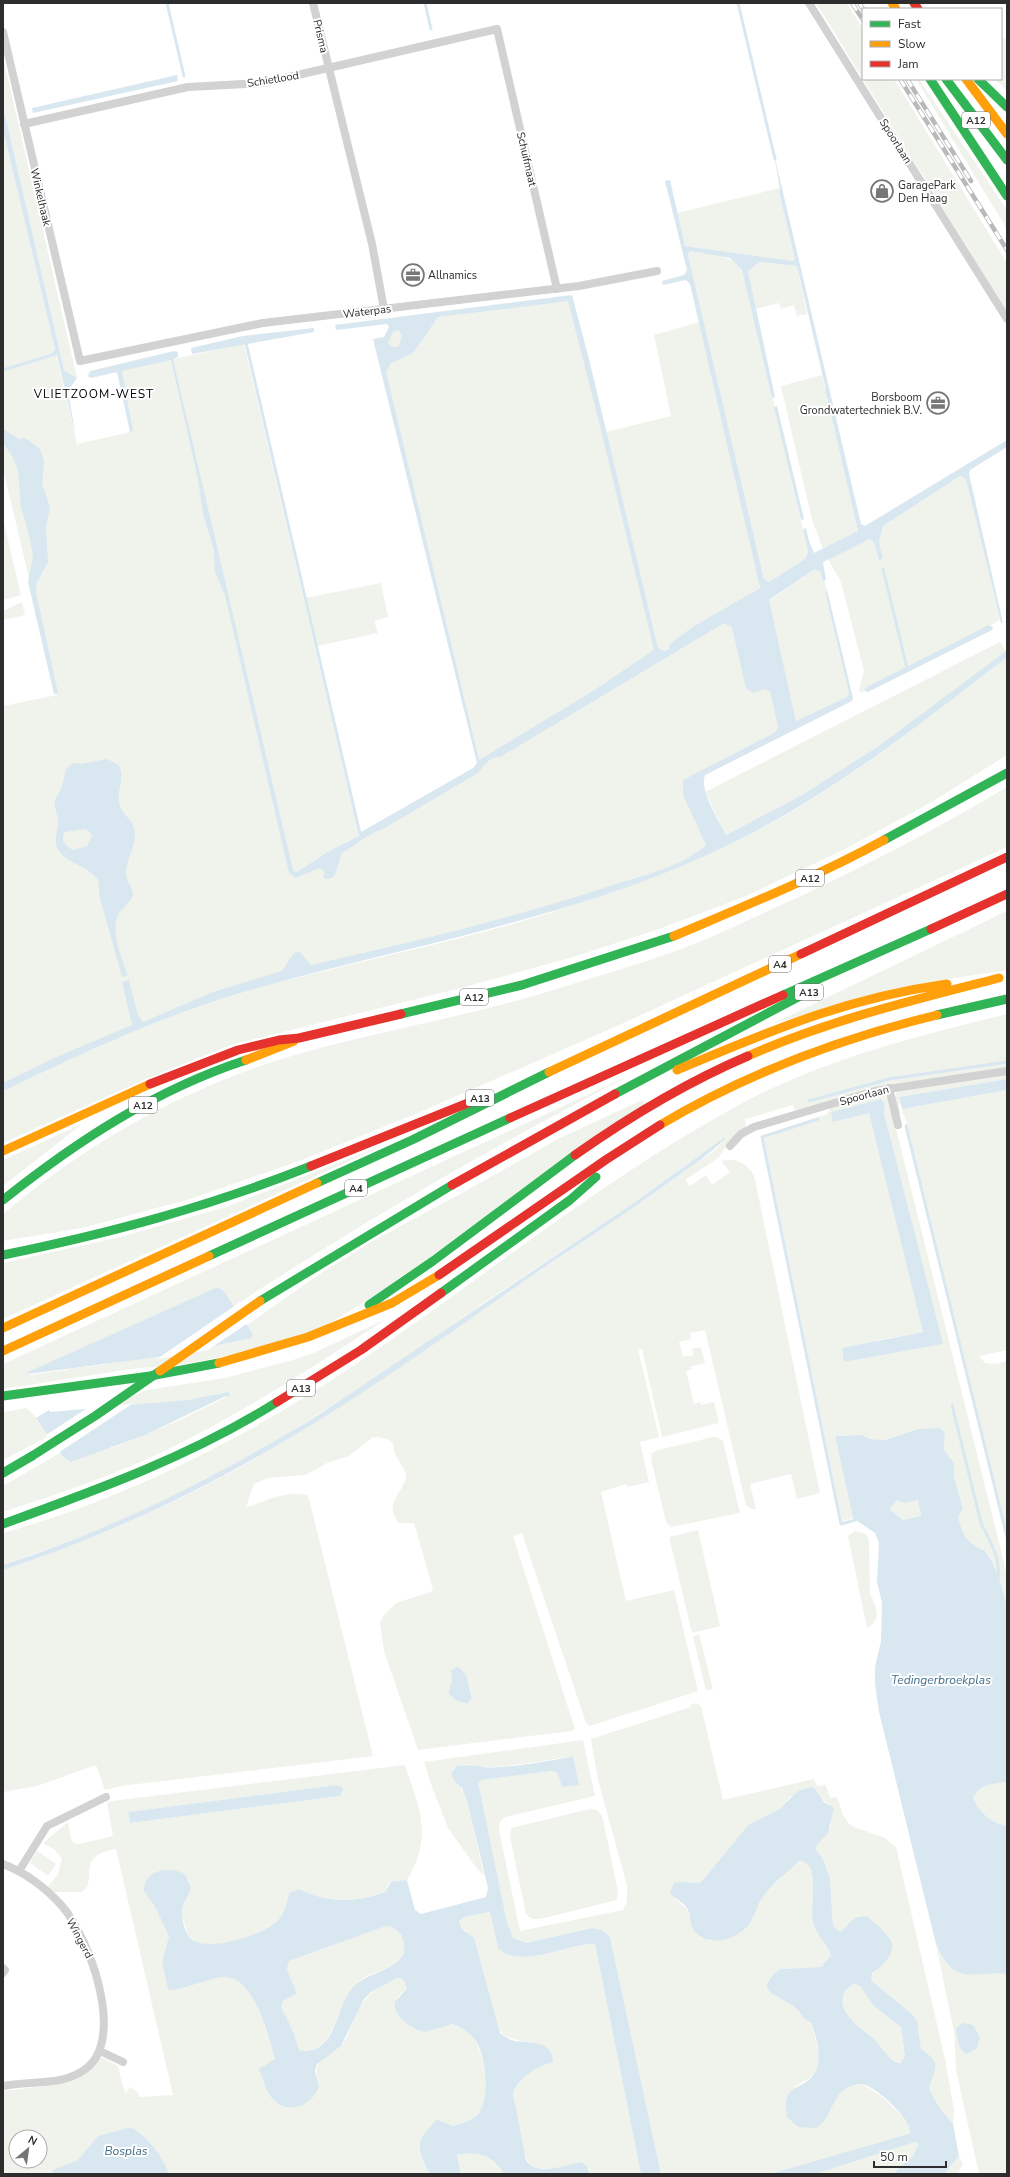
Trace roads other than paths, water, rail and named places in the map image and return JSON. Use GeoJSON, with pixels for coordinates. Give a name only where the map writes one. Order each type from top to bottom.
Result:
{"type":"FeatureCollection","features":[{"type":"Feature","properties":{"kind":"highway","name":"A12"},"geometry":{"type":"LineString","coordinates":[[931,80],[1007,196]]}},
{"type":"Feature","properties":{"kind":"highway","name":"A12"},"geometry":{"type":"LineString","coordinates":[[947,80],[1007,160]]}},
{"type":"Feature","properties":{"kind":"highway","name":"A12"},"geometry":{"type":"LineString","coordinates":[[967,80],[1007,134]]}},
{"type":"Feature","properties":{"kind":"highway"},"geometry":{"type":"LineString","coordinates":[[979,80],[1007,107]]}},
{"type":"Feature","properties":{"kind":"highway","name":"A12"},"geometry":{"type":"LineString","coordinates":[[965,794],[1007,765]]}},
{"type":"Feature","properties":{"kind":"highway","name":"A12"},"geometry":{"type":"LineString","coordinates":[[3,1151],[106,1103],[210,1060],[271,1040],[299,1038],[522,985],[664,940],[742,909],[814,876],[878,843],[965,794],[1007,774]]}},
{"type":"Feature","properties":{"kind":"highway","name":"A4"},"geometry":{"type":"LineString","coordinates":[[3,1328],[412,1140],[553,1070],[1007,857]]}},
{"type":"Feature","properties":{"kind":"highway","name":"A4"},"geometry":{"type":"LineString","coordinates":[[3,1351],[710,1026],[902,943],[1007,894]]}},
{"type":"Feature","properties":{"kind":"highway","name":"A13"},"geometry":{"type":"LineString","coordinates":[[3,1472],[32,1456],[95,1416],[260,1301],[426,1200],[606,1100],[902,943]]}},
{"type":"Feature","properties":{"kind":"highway"},"geometry":{"type":"LineString","coordinates":[[606,1100],[763,1032],[824,1011],[924,986],[1003,977]]}},
{"type":"Feature","properties":{"kind":"highway"},"geometry":{"type":"LineString","coordinates":[[338,1324],[429,1266],[580,1151],[622,1123],[682,1087],[748,1056],[818,1028],[860,1014],[1003,977]]}},
{"type":"Feature","properties":{"kind":"highway"},"geometry":{"type":"LineString","coordinates":[[3,1396],[211,1366],[259,1353],[392,1303],[429,1281],[645,1135],[728,1088],[830,1044],[911,1020],[1007,999]]}},
{"type":"Feature","properties":{"kind":"highway","name":"A12"},"geometry":{"type":"LineString","coordinates":[[3,1200],[72,1147],[126,1113],[210,1074],[276,1050],[299,1038]]}},
{"type":"Feature","properties":{"kind":"highway","name":"A13"},"geometry":{"type":"LineString","coordinates":[[7,1254],[112,1231],[179,1213],[250,1189],[406,1126],[553,1070]]}},
{"type":"Feature","properties":{"kind":"highway","name":"A13"},"geometry":{"type":"LineString","coordinates":[[3,1524],[116,1483],[210,1439],[282,1399],[361,1350],[570,1200],[645,1135]]}},
{"type":"Feature","properties":{"kind":"street","name":"Prisma"},"geometry":{"type":"LineString","coordinates":[[313,3],[329,68]]}},
{"type":"Feature","properties":{"kind":"street","name":"Spoorlaan"},"geometry":{"type":"LineString","coordinates":[[809,3],[1007,320]]}},
{"type":"Feature","properties":{"kind":"street","name":"Schietlood"},"geometry":{"type":"LineString","coordinates":[[24,124],[188,86],[263,83],[497,29]]}},
{"type":"Feature","properties":{"kind":"street","name":"Schuifmaat"},"geometry":{"type":"LineString","coordinates":[[497,29],[557,289]]}},
{"type":"Feature","properties":{"kind":"street","name":"Winkelhaak"},"geometry":{"type":"LineString","coordinates":[[3,32],[80,361]]}},
{"type":"Feature","properties":{"kind":"street"},"geometry":{"type":"LineString","coordinates":[[329,68],[372,244],[384,309]]}},
{"type":"Feature","properties":{"kind":"street","name":"Waterpas"},"geometry":{"type":"LineString","coordinates":[[80,361],[263,323],[557,289],[656,271]]}},
{"type":"Feature","properties":{"kind":"street","name":"Spoorlaan"},"geometry":{"type":"LineString","coordinates":[[730,1146],[741,1134],[754,1127],[889,1088],[1007,1071]]}},
{"type":"Feature","properties":{"kind":"street"},"geometry":{"type":"LineString","coordinates":[[889,1088],[898,1125]]}},
{"type":"Feature","properties":{"kind":"street"},"geometry":{"type":"LineString","coordinates":[[19,1870],[47,1826],[106,1797]]}},
{"type":"Feature","properties":{"kind":"street","name":"Wingerd"},"geometry":{"type":"LineString","coordinates":[[3,1864],[19,1870],[41,1885],[62,1906],[79,1932],[91,1957],[103,2015],[103,2040],[100,2051],[95,2060],[86,2068],[70,2077],[3,2086]]}},
{"type":"Feature","properties":{"kind":"street"},"geometry":{"type":"LineString","coordinates":[[3,1968],[5,1970],[3,1973]]}},
{"type":"Feature","properties":{"kind":"street"},"geometry":{"type":"LineString","coordinates":[[100,2051],[123,2062]]}},
{"type":"Feature","properties":{"kind":"water"},"geometry":{"type":"Polygon","coordinates":[[[177,75],[178,81],[33,113],[32,108],[177,75]]]}},
{"type":"Feature","properties":{"kind":"water"},"geometry":{"type":"Polygon","coordinates":[[[3,106],[64,370],[77,378],[68,391],[76,438],[57,355],[51,355],[55,349],[3,130],[3,106]]]}},
{"type":"Feature","properties":{"kind":"water"},"geometry":{"type":"Polygon","coordinates":[[[774,154],[861,524],[865,526],[1007,440],[1007,447],[970,470],[969,474],[1003,623],[1001,623],[966,479],[960,476],[883,526],[879,542],[883,559],[879,560],[874,543],[870,539],[823,562],[826,580],[823,581],[820,572],[815,569],[769,600],[796,721],[847,697],[849,693],[825,592],[827,590],[853,698],[852,701],[705,775],[704,782],[707,797],[726,835],[802,795],[880,745],[1006,651],[1007,657],[936,712],[863,765],[787,814],[707,855],[651,878],[536,916],[302,976],[244,992],[182,1012],[62,1063],[3,1091],[3,1083],[54,1058],[132,1025],[122,982],[129,980],[138,1015],[143,1022],[213,992],[282,971],[294,953],[300,952],[311,965],[463,929],[576,897],[674,865],[696,853],[706,845],[683,795],[683,780],[776,732],[778,727],[770,691],[763,689],[753,693],[746,688],[732,627],[724,623],[500,757],[493,758],[478,773],[381,830],[366,837],[342,853],[335,874],[332,878],[325,879],[323,876],[325,872],[319,868],[296,878],[289,873],[225,595],[215,572],[214,550],[203,514],[198,479],[171,360],[122,371],[133,431],[130,432],[117,372],[91,378],[88,376],[90,371],[174,351],[178,352],[178,357],[173,359],[292,866],[294,871],[297,872],[329,851],[359,836],[361,832],[473,768],[477,763],[373,339],[384,337],[389,327],[387,324],[336,330],[335,325],[572,295],[590,363],[658,648],[664,651],[668,649],[671,643],[694,626],[760,588],[690,284],[686,280],[663,285],[662,281],[684,275],[687,270],[665,181],[670,180],[685,246],[793,261],[795,259],[779,192],[780,189],[774,154]],[[690,251],[688,255],[764,579],[769,582],[805,559],[808,552],[803,529],[806,528],[814,553],[858,531],[826,393],[824,393],[826,390],[797,266],[759,262],[748,271],[775,397],[772,398],[742,270],[730,258],[690,251]],[[568,301],[438,317],[413,353],[391,363],[386,372],[479,760],[593,691],[654,650],[568,301]],[[399,330],[393,332],[388,343],[392,347],[398,347],[402,336],[399,330]]]}},
{"type":"Feature","properties":{"kind":"water"},"geometry":{"type":"Polygon","coordinates":[[[314,328],[314,332],[192,354],[191,348],[243,336],[314,328]]]}},
{"type":"Feature","properties":{"kind":"water"},"geometry":{"type":"Polygon","coordinates":[[[777,406],[804,519],[801,520],[774,407],[777,406]]]}},
{"type":"Feature","properties":{"kind":"water"},"geometry":{"type":"Polygon","coordinates":[[[3,429],[19,439],[25,438],[39,448],[44,462],[42,484],[50,507],[46,528],[48,562],[37,582],[36,592],[58,693],[54,694],[28,582],[33,557],[30,538],[21,508],[18,471],[12,456],[3,443],[3,429]]]}},
{"type":"Feature","properties":{"kind":"water"},"geometry":{"type":"Polygon","coordinates":[[[989,625],[993,627],[992,630],[868,692],[865,691],[865,688],[989,625]]]}},
{"type":"Feature","properties":{"kind":"water"},"geometry":{"type":"Polygon","coordinates":[[[107,759],[119,765],[121,771],[119,796],[120,805],[123,812],[133,824],[134,828],[135,840],[126,872],[133,895],[118,915],[115,930],[120,954],[128,976],[122,977],[100,898],[98,880],[90,872],[63,856],[56,844],[58,821],[55,800],[62,785],[67,768],[73,763],[81,764],[107,759]],[[85,829],[65,832],[63,841],[73,850],[87,846],[92,836],[90,832],[85,829]]]}},
{"type":"Feature","properties":{"kind":"water"},"geometry":{"type":"Polygon","coordinates":[[[1007,1079],[1007,1090],[902,1109],[899,1097],[1007,1079]]]}},
{"type":"Feature","properties":{"kind":"water"},"geometry":{"type":"Polygon","coordinates":[[[881,1099],[885,1104],[884,1113],[943,1344],[844,1362],[842,1348],[923,1332],[869,1113],[833,1122],[831,1112],[881,1099]]]}},
{"type":"Feature","properties":{"kind":"water"},"geometry":{"type":"Polygon","coordinates":[[[725,1137],[719,1145],[706,1156],[639,1204],[336,1410],[266,1452],[170,1503],[138,1518],[71,1546],[3,1570],[3,1565],[86,1535],[166,1499],[282,1437],[320,1414],[638,1200],[725,1137]]]}},
{"type":"Feature","properties":{"kind":"water"},"geometry":{"type":"Polygon","coordinates":[[[218,1287],[223,1290],[253,1334],[251,1338],[165,1356],[28,1374],[28,1372],[218,1287]]]}},
{"type":"Feature","properties":{"kind":"water"},"geometry":{"type":"Polygon","coordinates":[[[228,1392],[230,1394],[229,1397],[226,1396],[145,1435],[71,1462],[63,1457],[36,1418],[49,1410],[50,1412],[187,1400],[228,1392]]]}},
{"type":"Feature","properties":{"kind":"water","name":"Tedingerbroekplas"},"geometry":{"type":"Polygon","coordinates":[[[939,1428],[945,1433],[944,1450],[954,1463],[954,1476],[963,1509],[958,1517],[962,1529],[968,1540],[975,1546],[985,1551],[990,1558],[999,1579],[1007,1608],[1007,1782],[991,1784],[983,1787],[973,1798],[983,1813],[991,1820],[1007,1826],[1007,1974],[973,1975],[957,1972],[943,1958],[936,1944],[879,1712],[875,1684],[875,1667],[881,1641],[882,1603],[877,1582],[879,1543],[875,1533],[853,1518],[835,1436],[862,1435],[870,1439],[885,1440],[918,1429],[939,1428]],[[896,1500],[890,1510],[903,1520],[921,1516],[918,1500],[905,1503],[896,1500]]]}},
{"type":"Feature","properties":{"kind":"water"},"geometry":{"type":"Polygon","coordinates":[[[457,1667],[464,1673],[468,1680],[472,1697],[467,1704],[455,1700],[449,1694],[452,1679],[451,1671],[457,1667]]]}},
{"type":"Feature","properties":{"kind":"water"},"geometry":{"type":"Polygon","coordinates":[[[573,1756],[579,1785],[562,1787],[557,1772],[552,1771],[481,1780],[478,1782],[507,1923],[513,1938],[526,1943],[592,1928],[601,1930],[610,1937],[661,2174],[641,2174],[595,1944],[571,1947],[545,1954],[519,1957],[508,1954],[498,1948],[490,1912],[464,1917],[459,1921],[462,1929],[474,1938],[500,2033],[509,2039],[545,2046],[552,2055],[553,2062],[541,2066],[529,2073],[519,2082],[513,2093],[526,2160],[537,2168],[544,2169],[581,2162],[587,2166],[590,2174],[504,2174],[495,2162],[489,2158],[472,2153],[457,2155],[461,2174],[430,2174],[422,2157],[419,2146],[423,2135],[435,2121],[438,2120],[453,2126],[470,2120],[478,2114],[482,2108],[484,2100],[486,2080],[485,2070],[481,2052],[476,2042],[471,2035],[460,2027],[453,2024],[425,2032],[404,2022],[397,2013],[395,2007],[395,2002],[407,1988],[403,1979],[397,1978],[371,1992],[364,1999],[341,2046],[317,2064],[315,2071],[319,2086],[316,2092],[307,2103],[294,2107],[280,2105],[271,2097],[267,2089],[259,2069],[275,2059],[268,2034],[257,2005],[240,1983],[229,1978],[216,1978],[173,1990],[168,1990],[162,1962],[169,1936],[155,1907],[144,1891],[148,1878],[158,1871],[172,1870],[185,1874],[191,1887],[182,1909],[185,1930],[190,1938],[198,1942],[209,1944],[236,1940],[262,1931],[272,1925],[283,1913],[289,1893],[299,1889],[320,1897],[352,1900],[374,1896],[385,1892],[391,1882],[407,1880],[415,1910],[421,1914],[486,1897],[488,1888],[467,1801],[462,1788],[455,1782],[451,1773],[457,1766],[471,1765],[491,1768],[528,1764],[573,1756]],[[386,1926],[289,1961],[287,1969],[297,1994],[283,2001],[281,2007],[292,2029],[299,2050],[311,2050],[320,2047],[327,2040],[345,2000],[355,1985],[369,1976],[391,1966],[403,1956],[404,1946],[402,1936],[396,1929],[386,1926]]]}},
{"type":"Feature","properties":{"kind":"water"},"geometry":{"type":"Polygon","coordinates":[[[336,1785],[342,1787],[343,1790],[340,1796],[130,1823],[128,1812],[336,1785]]]}},
{"type":"Feature","properties":{"kind":"water"},"geometry":{"type":"Polygon","coordinates":[[[811,1787],[815,1789],[824,1802],[834,1808],[828,1833],[817,1845],[816,1850],[823,1859],[830,1879],[833,1926],[841,1932],[854,1918],[866,1916],[872,1920],[891,1940],[892,1947],[889,1956],[883,1965],[872,1973],[871,1980],[914,2016],[917,2022],[921,2049],[933,2059],[935,2063],[936,2067],[929,2089],[939,2107],[953,2124],[959,2156],[944,2174],[893,2174],[912,2157],[919,2144],[915,2142],[815,2174],[770,2174],[908,2134],[910,2132],[906,2120],[893,2105],[870,2087],[863,2084],[852,2086],[842,2092],[838,2096],[826,2118],[816,2128],[798,2127],[787,2117],[786,2106],[789,2093],[809,2080],[814,2074],[817,2069],[819,2056],[811,2023],[793,2006],[769,1991],[767,1987],[768,1983],[780,1969],[821,1967],[831,1955],[814,1927],[812,1915],[812,1876],[810,1868],[806,1863],[799,1861],[763,1896],[746,1928],[733,1937],[726,1939],[704,1939],[695,1933],[687,1908],[670,1893],[674,1883],[699,1883],[703,1880],[748,1825],[779,1809],[798,1791],[811,1787]],[[855,1984],[850,1986],[844,1994],[844,2009],[847,2015],[876,2041],[887,2055],[894,2061],[901,2063],[905,2056],[901,2027],[874,2006],[860,1986],[855,1984]]]}},
{"type":"Feature","properties":{"kind":"water"},"geometry":{"type":"Polygon","coordinates":[[[963,2023],[973,2025],[980,2038],[976,2049],[967,2054],[962,2050],[958,2043],[956,2028],[963,2023]]]}},
{"type":"Feature","properties":{"kind":"water","name":"Bosplas"},"geometry":{"type":"Polygon","coordinates":[[[130,2127],[149,2141],[159,2153],[169,2174],[51,2174],[53,2170],[78,2160],[98,2136],[130,2127]]]}},
{"type":"Feature","properties":{"kind":"waterway"},"geometry":{"type":"LineString","coordinates":[[167,3],[184,76]]}},
{"type":"Feature","properties":{"kind":"waterway"},"geometry":{"type":"LineString","coordinates":[[425,3],[431,29]]}},
{"type":"Feature","properties":{"kind":"waterway"},"geometry":{"type":"LineString","coordinates":[[738,3],[775,159]]}},
{"type":"Feature","properties":{"kind":"waterway"},"geometry":{"type":"LineString","coordinates":[[246,343],[360,834]]}},
{"type":"Feature","properties":{"kind":"waterway"},"geometry":{"type":"LineString","coordinates":[[3,370],[55,354]]}},
{"type":"Feature","properties":{"kind":"waterway"},"geometry":{"type":"LineString","coordinates":[[883,569],[907,668]]}},
{"type":"Feature","properties":{"kind":"waterway"},"geometry":{"type":"LineString","coordinates":[[809,1101],[889,1079],[1007,1062]]}},
{"type":"Feature","properties":{"kind":"waterway"},"geometry":{"type":"LineString","coordinates":[[818,1119],[762,1137],[841,1524],[855,1520]]}},
{"type":"Feature","properties":{"kind":"waterway"},"geometry":{"type":"LineString","coordinates":[[906,1126],[1007,1537]]}},
{"type":"Feature","properties":{"kind":"waterway"},"geometry":{"type":"LineString","coordinates":[[952,1405],[981,1523],[991,1542],[996,1556],[998,1564],[998,1578]]}},
{"type":"Feature","properties":{"kind":"railway"},"geometry":{"type":"LineString","coordinates":[[852,3],[862,18]]}},
{"type":"Feature","properties":{"kind":"railway"},"geometry":{"type":"LineString","coordinates":[[859,3],[862,8]]}},
{"type":"Feature","properties":{"kind":"railway"},"geometry":{"type":"LineString","coordinates":[[901,80],[1007,250]]}},
{"type":"Feature","properties":{"kind":"railway"},"geometry":{"type":"LineString","coordinates":[[908,80],[971,181]]}},
{"type":"Feature","properties":{"kind":"place","name":"GaragePark Den Haag"},"geometry":{"type":"Point","coordinates":[882,191]}},
{"type":"Feature","properties":{"kind":"place","name":"Allnamics"},"geometry":{"type":"Point","coordinates":[413,275]}},
{"type":"Feature","properties":{"kind":"place","name":"Borsboom Grondwatertechniek B.V."},"geometry":{"type":"Point","coordinates":[938,403]}},
{"type":"Feature","properties":{"kind":"district","name":"VLIETZOOM-WEST"},"geometry":{"type":"Point","coordinates":[94,394]}}]}
